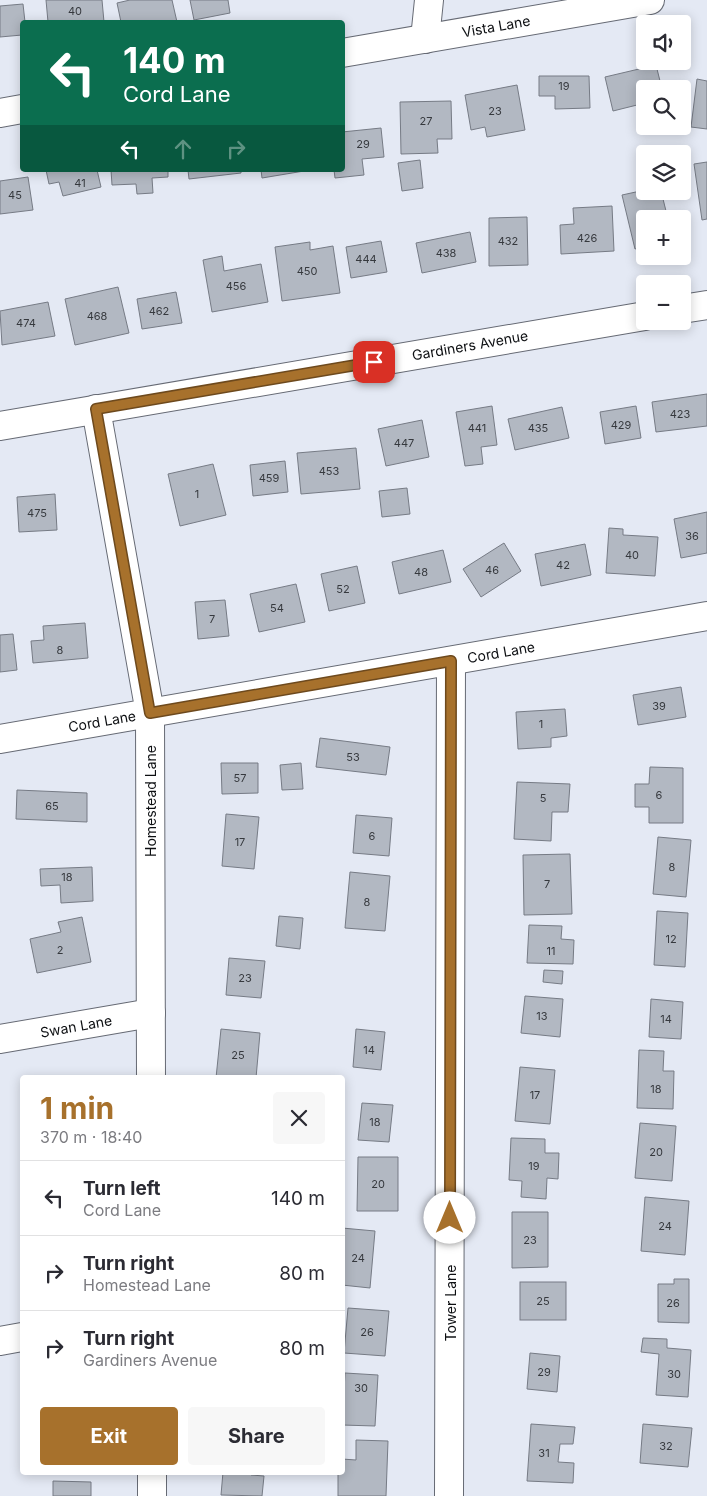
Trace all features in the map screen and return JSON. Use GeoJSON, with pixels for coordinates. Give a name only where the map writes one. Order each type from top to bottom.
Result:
{"type":"FeatureCollection","features":[{"type":"Feature","properties":{"kind":"street"},"geometry":{"type":"LineString","coordinates":[[425,39],[429,0]]}},
{"type":"Feature","properties":{"kind":"street","name":"Vista Lane"},"geometry":{"type":"LineString","coordinates":[[345,52],[650,0]]}},
{"type":"Feature","properties":{"kind":"street"},"geometry":{"type":"LineString","coordinates":[[0,113],[20,109]]}},
{"type":"Feature","properties":{"kind":"street"},"geometry":{"type":"LineString","coordinates":[[691,308],[707,305]]}},
{"type":"Feature","properties":{"kind":"street","name":"Gardiners Avenue"},"geometry":{"type":"LineString","coordinates":[[0,426],[636,318]]}},
{"type":"Feature","properties":{"kind":"street","name":"Homestead Lane"},"geometry":{"type":"LineString","coordinates":[[96,409],[150,713],[151,1075]]}},
{"type":"Feature","properties":{"kind":"street","name":"Cord Lane"},"geometry":{"type":"LineString","coordinates":[[0,739],[707,616]]}},
{"type":"Feature","properties":{"kind":"street","name":"Tower Lane"},"geometry":{"type":"LineString","coordinates":[[449,1496],[451,661]]}},
{"type":"Feature","properties":{"kind":"street","name":"Swan Lane"},"geometry":{"type":"LineString","coordinates":[[0,1039],[151,1013]]}},
{"type":"Feature","properties":{"kind":"street"},"geometry":{"type":"LineString","coordinates":[[0,1341],[20,1337]]}},
{"type":"Feature","properties":{"kind":"street"},"geometry":{"type":"LineString","coordinates":[[152,1475],[152,1496]]}},
{"type":"Feature","properties":{"kind":"building"},"geometry":{"type":"Polygon","coordinates":[[[46,0],[102,0],[104,20],[48,20],[46,0]]]}},
{"type":"Feature","properties":{"kind":"building"},"geometry":{"type":"Polygon","coordinates":[[[130,0],[172,0],[177,20],[121,20],[117,3],[130,0]]]}},
{"type":"Feature","properties":{"kind":"building"},"geometry":{"type":"Polygon","coordinates":[[[190,0],[228,0],[230,13],[194,20],[190,0]]]}},
{"type":"Feature","properties":{"kind":"building"},"geometry":{"type":"Polygon","coordinates":[[[23,4],[25,20],[20,20],[20,35],[0,37],[0,6],[23,4]]]}},
{"type":"Feature","properties":{"kind":"building"},"geometry":{"type":"Polygon","coordinates":[[[636,70],[657,70],[660,80],[636,80],[636,105],[613,111],[605,77],[636,70]]]}},
{"type":"Feature","properties":{"kind":"building"},"geometry":{"type":"Polygon","coordinates":[[[539,76],[589,76],[590,108],[555,109],[555,96],[539,96],[539,76]]]}},
{"type":"Feature","properties":{"kind":"building"},"geometry":{"type":"Polygon","coordinates":[[[697,79],[707,81],[707,129],[691,127],[697,79]]]}},
{"type":"Feature","properties":{"kind":"building"},"geometry":{"type":"Polygon","coordinates":[[[517,85],[525,130],[487,137],[485,127],[471,130],[465,95],[517,85]]]}},
{"type":"Feature","properties":{"kind":"building"},"geometry":{"type":"Polygon","coordinates":[[[451,101],[452,139],[437,139],[438,153],[401,154],[400,102],[451,101]]]}},
{"type":"Feature","properties":{"kind":"building"},"geometry":{"type":"Polygon","coordinates":[[[381,128],[384,157],[362,159],[364,175],[335,178],[334,172],[345,172],[345,132],[381,128]]]}},
{"type":"Feature","properties":{"kind":"building"},"geometry":{"type":"Polygon","coordinates":[[[420,160],[423,188],[402,191],[398,163],[420,160]]]}},
{"type":"Feature","properties":{"kind":"building"},"geometry":{"type":"Polygon","coordinates":[[[707,162],[707,219],[702,220],[694,164],[707,162]]]}},
{"type":"Feature","properties":{"kind":"building"},"geometry":{"type":"Polygon","coordinates":[[[46,172],[97,172],[101,187],[63,196],[59,182],[49,184],[46,172]]]}},
{"type":"Feature","properties":{"kind":"building"},"geometry":{"type":"Polygon","coordinates":[[[111,172],[168,172],[168,177],[152,178],[153,193],[137,194],[136,184],[112,185],[111,172]]]}},
{"type":"Feature","properties":{"kind":"building"},"geometry":{"type":"Polygon","coordinates":[[[188,172],[241,172],[241,173],[189,179],[188,172]]]}},
{"type":"Feature","properties":{"kind":"building"},"geometry":{"type":"Polygon","coordinates":[[[261,172],[298,172],[262,178],[261,172]]]}},
{"type":"Feature","properties":{"kind":"building"},"geometry":{"type":"Polygon","coordinates":[[[28,177],[33,210],[0,214],[0,181],[28,177]]]}},
{"type":"Feature","properties":{"kind":"building"},"geometry":{"type":"Polygon","coordinates":[[[636,192],[636,200],[663,200],[666,210],[636,210],[635,249],[622,195],[636,192]]]}},
{"type":"Feature","properties":{"kind":"building"},"geometry":{"type":"Polygon","coordinates":[[[612,206],[614,251],[561,254],[560,225],[574,224],[573,208],[612,206]]]}},
{"type":"Feature","properties":{"kind":"building"},"geometry":{"type":"Polygon","coordinates":[[[527,217],[528,265],[489,266],[489,218],[527,217]]]}},
{"type":"Feature","properties":{"kind":"building"},"geometry":{"type":"Polygon","coordinates":[[[470,232],[476,262],[422,273],[416,243],[470,232]]]}},
{"type":"Feature","properties":{"kind":"building"},"geometry":{"type":"Polygon","coordinates":[[[381,241],[387,272],[351,278],[346,247],[381,241]]]}},
{"type":"Feature","properties":{"kind":"building"},"geometry":{"type":"Polygon","coordinates":[[[310,242],[310,250],[333,246],[340,293],[282,301],[275,247],[310,242]]]}},
{"type":"Feature","properties":{"kind":"building"},"geometry":{"type":"Polygon","coordinates":[[[222,256],[224,271],[261,264],[268,302],[212,312],[203,260],[222,256]]]}},
{"type":"Feature","properties":{"kind":"building"},"geometry":{"type":"Polygon","coordinates":[[[118,287],[129,333],[75,345],[65,299],[118,287]]]}},
{"type":"Feature","properties":{"kind":"building"},"geometry":{"type":"Polygon","coordinates":[[[176,292],[182,323],[142,329],[137,299],[176,292]]]}},
{"type":"Feature","properties":{"kind":"building"},"geometry":{"type":"Polygon","coordinates":[[[48,302],[55,336],[2,345],[0,311],[48,302]]]}},
{"type":"Feature","properties":{"kind":"building"},"geometry":{"type":"Polygon","coordinates":[[[707,394],[707,426],[656,432],[652,402],[707,394]]]}},
{"type":"Feature","properties":{"kind":"building"},"geometry":{"type":"Polygon","coordinates":[[[492,406],[497,445],[481,447],[483,464],[465,466],[456,412],[492,406]]]}},
{"type":"Feature","properties":{"kind":"building"},"geometry":{"type":"Polygon","coordinates":[[[636,406],[641,438],[605,444],[600,412],[636,406]]]}},
{"type":"Feature","properties":{"kind":"building"},"geometry":{"type":"Polygon","coordinates":[[[562,407],[569,438],[515,450],[508,419],[562,407]]]}},
{"type":"Feature","properties":{"kind":"building"},"geometry":{"type":"Polygon","coordinates":[[[422,420],[429,457],[386,466],[378,429],[422,420]]]}},
{"type":"Feature","properties":{"kind":"building"},"geometry":{"type":"Polygon","coordinates":[[[356,448],[360,489],[301,494],[297,453],[356,448]]]}},
{"type":"Feature","properties":{"kind":"building"},"geometry":{"type":"Polygon","coordinates":[[[285,461],[288,492],[253,496],[250,465],[285,461]]]}},
{"type":"Feature","properties":{"kind":"building"},"geometry":{"type":"Polygon","coordinates":[[[213,464],[226,515],[180,526],[168,474],[213,464]]]}},
{"type":"Feature","properties":{"kind":"building"},"geometry":{"type":"Polygon","coordinates":[[[407,488],[410,514],[382,517],[379,491],[407,488]]]}},
{"type":"Feature","properties":{"kind":"building"},"geometry":{"type":"Polygon","coordinates":[[[55,494],[57,530],[19,532],[17,497],[55,494]]]}},
{"type":"Feature","properties":{"kind":"building"},"geometry":{"type":"Polygon","coordinates":[[[707,512],[707,553],[681,558],[674,519],[707,512]]]}},
{"type":"Feature","properties":{"kind":"building"},"geometry":{"type":"Polygon","coordinates":[[[609,528],[623,529],[623,535],[658,537],[655,576],[606,573],[609,528]]]}},
{"type":"Feature","properties":{"kind":"building"},"geometry":{"type":"Polygon","coordinates":[[[504,543],[521,571],[481,597],[463,569],[504,543]]]}},
{"type":"Feature","properties":{"kind":"building"},"geometry":{"type":"Polygon","coordinates":[[[585,544],[591,575],[541,586],[535,554],[585,544]]]}},
{"type":"Feature","properties":{"kind":"building"},"geometry":{"type":"Polygon","coordinates":[[[443,550],[451,582],[399,594],[392,562],[443,550]]]}},
{"type":"Feature","properties":{"kind":"building"},"geometry":{"type":"Polygon","coordinates":[[[357,566],[365,603],[329,611],[321,574],[357,566]]]}},
{"type":"Feature","properties":{"kind":"building"},"geometry":{"type":"Polygon","coordinates":[[[296,584],[305,622],[259,632],[250,594],[296,584]]]}},
{"type":"Feature","properties":{"kind":"building"},"geometry":{"type":"Polygon","coordinates":[[[225,600],[229,636],[198,639],[195,602],[225,600]]]}},
{"type":"Feature","properties":{"kind":"building"},"geometry":{"type":"Polygon","coordinates":[[[85,623],[88,658],[33,663],[31,641],[44,640],[43,626],[85,623]]]}},
{"type":"Feature","properties":{"kind":"building"},"geometry":{"type":"Polygon","coordinates":[[[13,634],[17,670],[0,672],[0,635],[13,634]]]}},
{"type":"Feature","properties":{"kind":"building"},"geometry":{"type":"Polygon","coordinates":[[[681,687],[686,717],[638,725],[633,695],[681,687]]]}},
{"type":"Feature","properties":{"kind":"building"},"geometry":{"type":"Polygon","coordinates":[[[565,709],[567,736],[551,738],[551,747],[518,749],[516,712],[565,709]]]}},
{"type":"Feature","properties":{"kind":"building"},"geometry":{"type":"Polygon","coordinates":[[[320,738],[390,747],[386,775],[316,767],[320,738]]]}},
{"type":"Feature","properties":{"kind":"building"},"geometry":{"type":"Polygon","coordinates":[[[221,763],[258,763],[258,793],[222,794],[221,763]]]}},
{"type":"Feature","properties":{"kind":"building"},"geometry":{"type":"Polygon","coordinates":[[[301,763],[303,789],[282,790],[280,765],[301,763]]]}},
{"type":"Feature","properties":{"kind":"building"},"geometry":{"type":"Polygon","coordinates":[[[650,767],[683,768],[683,823],[649,823],[649,807],[635,807],[635,784],[649,784],[650,767]]]}},
{"type":"Feature","properties":{"kind":"building"},"geometry":{"type":"Polygon","coordinates":[[[517,782],[570,784],[568,812],[552,812],[551,841],[514,839],[517,782]]]}},
{"type":"Feature","properties":{"kind":"building"},"geometry":{"type":"Polygon","coordinates":[[[17,790],[87,793],[87,822],[16,819],[17,790]]]}},
{"type":"Feature","properties":{"kind":"building"},"geometry":{"type":"Polygon","coordinates":[[[226,814],[259,817],[254,869],[222,866],[226,814]]]}},
{"type":"Feature","properties":{"kind":"building"},"geometry":{"type":"Polygon","coordinates":[[[356,815],[392,818],[389,856],[353,853],[356,815]]]}},
{"type":"Feature","properties":{"kind":"building"},"geometry":{"type":"Polygon","coordinates":[[[658,837],[691,840],[686,897],[653,894],[658,837]]]}},
{"type":"Feature","properties":{"kind":"building"},"geometry":{"type":"Polygon","coordinates":[[[570,854],[572,914],[524,915],[523,855],[570,854]]]}},
{"type":"Feature","properties":{"kind":"building"},"geometry":{"type":"Polygon","coordinates":[[[92,867],[93,901],[61,903],[60,885],[41,886],[40,869],[92,867]]]}},
{"type":"Feature","properties":{"kind":"building"},"geometry":{"type":"Polygon","coordinates":[[[350,872],[390,876],[385,931],[345,928],[350,872]]]}},
{"type":"Feature","properties":{"kind":"building"},"geometry":{"type":"Polygon","coordinates":[[[657,911],[688,913],[685,967],[654,965],[657,911]]]}},
{"type":"Feature","properties":{"kind":"building"},"geometry":{"type":"Polygon","coordinates":[[[279,916],[303,918],[300,949],[276,946],[279,916]]]}},
{"type":"Feature","properties":{"kind":"building"},"geometry":{"type":"Polygon","coordinates":[[[82,917],[91,962],[37,973],[30,939],[61,932],[58,922],[82,917]]]}},
{"type":"Feature","properties":{"kind":"building"},"geometry":{"type":"Polygon","coordinates":[[[529,925],[562,926],[561,939],[574,940],[573,964],[527,963],[529,925]]]}},
{"type":"Feature","properties":{"kind":"building"},"geometry":{"type":"Polygon","coordinates":[[[229,958],[265,961],[261,998],[226,995],[229,958]]]}},
{"type":"Feature","properties":{"kind":"building"},"geometry":{"type":"Polygon","coordinates":[[[544,970],[563,971],[562,984],[543,982],[544,970]]]}},
{"type":"Feature","properties":{"kind":"building"},"geometry":{"type":"Polygon","coordinates":[[[525,996],[563,999],[560,1037],[521,1033],[525,996]]]}},
{"type":"Feature","properties":{"kind":"building"},"geometry":{"type":"Polygon","coordinates":[[[651,999],[683,1002],[681,1039],[649,1037],[651,999]]]}},
{"type":"Feature","properties":{"kind":"building"},"geometry":{"type":"Polygon","coordinates":[[[221,1029],[260,1033],[256,1075],[216,1075],[221,1029]]]}},
{"type":"Feature","properties":{"kind":"building"},"geometry":{"type":"Polygon","coordinates":[[[356,1029],[385,1032],[381,1070],[353,1067],[356,1029]]]}},
{"type":"Feature","properties":{"kind":"building"},"geometry":{"type":"Polygon","coordinates":[[[639,1050],[664,1051],[663,1071],[674,1071],[673,1109],[637,1108],[639,1050]]]}},
{"type":"Feature","properties":{"kind":"building"},"geometry":{"type":"Polygon","coordinates":[[[520,1067],[555,1070],[550,1124],[515,1121],[520,1067]]]}},
{"type":"Feature","properties":{"kind":"building"},"geometry":{"type":"Polygon","coordinates":[[[362,1103],[393,1105],[389,1142],[358,1140],[362,1103]]]}},
{"type":"Feature","properties":{"kind":"building"},"geometry":{"type":"Polygon","coordinates":[[[640,1123],[676,1126],[672,1181],[635,1178],[640,1123]]]}},
{"type":"Feature","properties":{"kind":"building"},"geometry":{"type":"Polygon","coordinates":[[[511,1138],[545,1139],[545,1153],[559,1153],[558,1179],[547,1178],[546,1199],[521,1197],[522,1181],[509,1180],[511,1138]]]}},
{"type":"Feature","properties":{"kind":"building"},"geometry":{"type":"Polygon","coordinates":[[[358,1157],[398,1157],[398,1211],[357,1211],[358,1157]]]}},
{"type":"Feature","properties":{"kind":"building"},"geometry":{"type":"Polygon","coordinates":[[[645,1197],[689,1201],[685,1255],[641,1251],[645,1197]]]}},
{"type":"Feature","properties":{"kind":"building"},"geometry":{"type":"Polygon","coordinates":[[[512,1212],[548,1212],[548,1267],[512,1268],[512,1212]]]}},
{"type":"Feature","properties":{"kind":"building"},"geometry":{"type":"Polygon","coordinates":[[[345,1228],[375,1231],[370,1288],[345,1285],[345,1228]]]}},
{"type":"Feature","properties":{"kind":"building"},"geometry":{"type":"Polygon","coordinates":[[[674,1279],[689,1279],[689,1323],[658,1322],[658,1284],[674,1284],[674,1279]]]}},
{"type":"Feature","properties":{"kind":"building"},"geometry":{"type":"Polygon","coordinates":[[[520,1282],[566,1282],[566,1320],[520,1320],[520,1282]]]}},
{"type":"Feature","properties":{"kind":"building"},"geometry":{"type":"Polygon","coordinates":[[[348,1308],[389,1311],[385,1356],[345,1353],[348,1308]]]}},
{"type":"Feature","properties":{"kind":"building"},"geometry":{"type":"Polygon","coordinates":[[[643,1338],[667,1339],[667,1348],[691,1350],[688,1397],[656,1395],[659,1354],[641,1352],[643,1338]]]}},
{"type":"Feature","properties":{"kind":"building"},"geometry":{"type":"Polygon","coordinates":[[[530,1353],[560,1356],[557,1392],[527,1389],[530,1353]]]}},
{"type":"Feature","properties":{"kind":"building"},"geometry":{"type":"Polygon","coordinates":[[[345,1373],[378,1375],[375,1426],[345,1425],[345,1373]]]}},
{"type":"Feature","properties":{"kind":"building"},"geometry":{"type":"Polygon","coordinates":[[[531,1424],[575,1427],[573,1444],[560,1444],[558,1462],[574,1463],[573,1483],[527,1481],[531,1424]]]}},
{"type":"Feature","properties":{"kind":"building"},"geometry":{"type":"Polygon","coordinates":[[[643,1424],[692,1428],[688,1467],[640,1463],[643,1424]]]}},
{"type":"Feature","properties":{"kind":"building"},"geometry":{"type":"Polygon","coordinates":[[[356,1440],[388,1441],[386,1496],[338,1496],[338,1475],[345,1475],[345,1459],[356,1460],[356,1440]]]}},
{"type":"Feature","properties":{"kind":"building"},"geometry":{"type":"Polygon","coordinates":[[[223,1475],[264,1476],[262,1496],[221,1495],[223,1475]]]}},
{"type":"Feature","properties":{"kind":"building"},"geometry":{"type":"Polygon","coordinates":[[[53,1481],[91,1482],[91,1496],[53,1496],[53,1481]]]}},
{"type":"Feature","properties":{"kind":"route"},"geometry":{"type":"LineString","coordinates":[[374,362],[96,409],[150,713],[451,661],[450,1218]]}}]}
